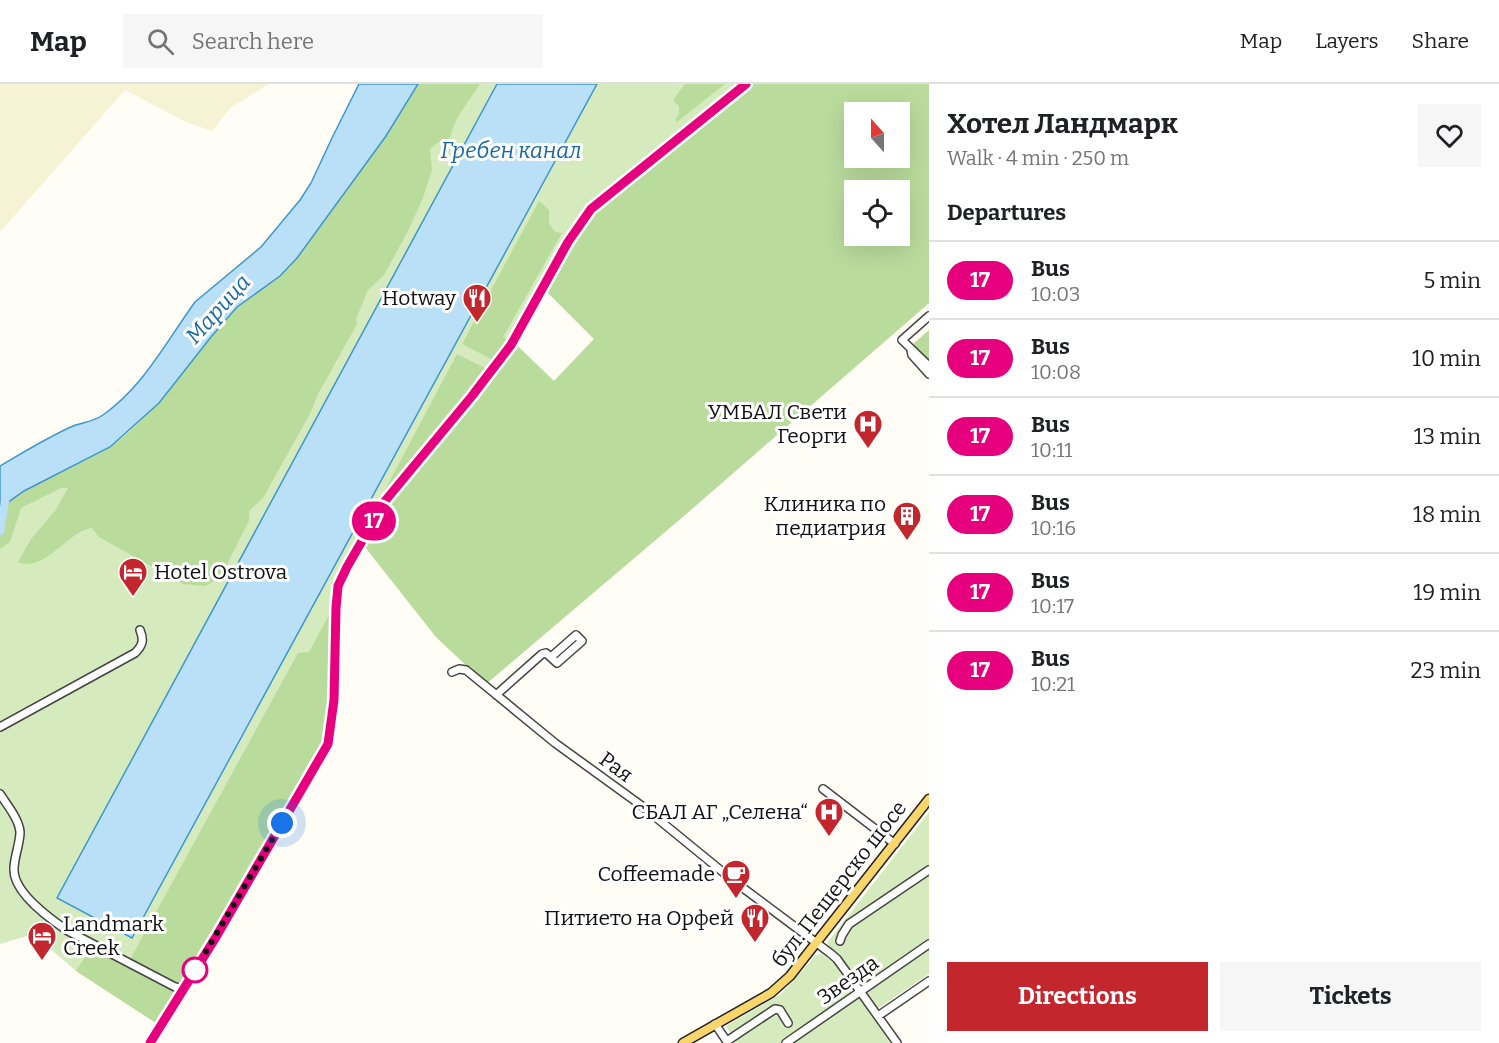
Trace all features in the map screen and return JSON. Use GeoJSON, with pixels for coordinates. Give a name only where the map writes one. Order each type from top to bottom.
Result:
{"type":"FeatureCollection","features":[{"type":"Feature","properties":{"kind":"main road","name":"бул. Пещерско шосе"},"geometry":{"type":"LineString","coordinates":[[683,1043],[781,985],[929,799]]}},
{"type":"Feature","properties":{"kind":"street"},"geometry":{"type":"LineString","coordinates":[[150,1043],[328,744],[334,700],[338,586],[385,501],[511,345],[577,227],[591,209],[746,84]]}},
{"type":"Feature","properties":{"kind":"street"},"geometry":{"type":"LineString","coordinates":[[929,316],[902,340],[929,374]]}},
{"type":"Feature","properties":{"kind":"street"},"geometry":{"type":"LineString","coordinates":[[911,351],[916,351],[929,366]]}},
{"type":"Feature","properties":{"kind":"street"},"geometry":{"type":"LineString","coordinates":[[0,728],[135,653],[143,643],[140,630]]}},
{"type":"Feature","properties":{"kind":"street"},"geometry":{"type":"LineString","coordinates":[[496,696],[542,654],[546,653],[551,657]]}},
{"type":"Feature","properties":{"kind":"street","name":"Рая"},"geometry":{"type":"LineString","coordinates":[[452,672],[459,669],[466,670],[555,743],[642,806],[735,882],[837,959],[897,1043]]}},
{"type":"Feature","properties":{"kind":"street"},"geometry":{"type":"LineString","coordinates":[[823,789],[895,844]]}},
{"type":"Feature","properties":{"kind":"street"},"geometry":{"type":"LineString","coordinates":[[0,794],[20,830],[14,860],[14,879],[31,901],[56,924],[68,931],[175,987],[184,988]]}},
{"type":"Feature","properties":{"kind":"street"},"geometry":{"type":"LineString","coordinates":[[840,941],[849,924],[929,870]]}},
{"type":"Feature","properties":{"kind":"street","name":"Звезда"},"geometry":{"type":"LineString","coordinates":[[786,1043],[929,944]]}},
{"type":"Feature","properties":{"kind":"street"},"geometry":{"type":"LineString","coordinates":[[878,1016],[929,981]]}},
{"type":"Feature","properties":{"kind":"street"},"geometry":{"type":"LineString","coordinates":[[717,1043],[726,1041],[775,1008],[780,1010],[788,1023]]}},
{"type":"Feature","properties":{"kind":"street"},"geometry":{"type":"LineString","coordinates":[[715,1023],[726,1041]]}},
{"type":"Feature","properties":{"kind":"shaded area"},"geometry":{"type":"Polygon","coordinates":[[[0,84],[269,84],[230,108],[212,131],[188,123],[125,90],[0,232],[0,84]]]}},
{"type":"Feature","properties":{"kind":"green space"},"geometry":{"type":"Polygon","coordinates":[[[418,84],[929,84],[929,303],[486,684],[436,637],[359,540],[336,582],[332,615],[329,711],[156,1023],[76,971],[33,934],[0,944],[0,508],[47,478],[400,114],[418,84]],[[546,291],[515,343],[554,381],[594,339],[546,291]]]}},
{"type":"Feature","properties":{"kind":"green space"},"geometry":{"type":"Polygon","coordinates":[[[418,84],[480,84],[458,117],[450,138],[430,149],[432,170],[409,229],[384,275],[368,290],[356,319],[357,324],[263,498],[249,511],[249,521],[220,578],[205,586],[183,584],[99,537],[92,528],[74,536],[38,562],[28,564],[18,562],[31,539],[55,511],[68,488],[61,488],[21,508],[10,542],[0,549],[0,508],[24,491],[110,447],[159,403],[237,307],[289,268],[386,136],[418,84]]]}},
{"type":"Feature","properties":{"kind":"green space"},"geometry":{"type":"Polygon","coordinates":[[[685,84],[725,84],[677,122],[675,119],[679,114],[679,107],[674,101],[685,84]]]}},
{"type":"Feature","properties":{"kind":"green space"},"geometry":{"type":"Polygon","coordinates":[[[751,84],[929,84],[929,303],[486,684],[436,637],[359,539],[457,354],[485,368],[492,375],[499,367],[491,359],[462,344],[539,201],[549,210],[549,223],[555,232],[562,233],[503,337],[514,343],[554,381],[594,339],[546,291],[576,235],[593,211],[751,84]]]}},
{"type":"Feature","properties":{"kind":"green space"},"geometry":{"type":"Polygon","coordinates":[[[929,330],[929,362],[913,344],[929,330]]]}},
{"type":"Feature","properties":{"kind":"green space"},"geometry":{"type":"Polygon","coordinates":[[[329,615],[332,615],[326,738],[320,752],[156,1023],[76,971],[91,948],[129,966],[132,956],[298,653],[309,652],[329,615]]]}},
{"type":"Feature","properties":{"kind":"green space"},"geometry":{"type":"Polygon","coordinates":[[[929,812],[929,974],[877,1009],[827,943],[929,812]]]}},
{"type":"Feature","properties":{"kind":"green space"},"geometry":{"type":"Polygon","coordinates":[[[822,954],[835,964],[855,998],[859,996],[890,1043],[736,1043],[726,1026],[781,994],[816,955],[822,954]]]}},
{"type":"Feature","properties":{"kind":"water","name":"Марица"},"geometry":{"type":"Polygon","coordinates":[[[359,84],[418,84],[386,136],[297,258],[280,276],[237,307],[159,403],[110,447],[24,491],[0,508],[0,466],[64,430],[92,421],[118,403],[154,363],[195,302],[261,247],[311,183],[359,84]]]}},
{"type":"Feature","properties":{"kind":"water","name":"Гребен канал"},"geometry":{"type":"Polygon","coordinates":[[[497,84],[597,84],[132,938],[57,898],[497,84]]]}},
{"type":"Feature","properties":{"kind":"waterway"},"geometry":{"type":"LineString","coordinates":[[0,531],[6,496]]}},
{"type":"Feature","properties":{"kind":"bus line","name":"17"},"geometry":{"type":"LineString","coordinates":[[150,1043],[216,937],[325,751],[331,737],[334,700],[338,586],[385,501],[511,345],[568,242],[591,209],[746,84]]}},
{"type":"Feature","properties":{"kind":"place","name":"Hotway"},"geometry":{"type":"Point","coordinates":[477,324]}},
{"type":"Feature","properties":{"kind":"place","name":"УМБАЛ Свети Георги"},"geometry":{"type":"Point","coordinates":[868,450]}},
{"type":"Feature","properties":{"kind":"place","name":"Клиника по педиатрия"},"geometry":{"type":"Point","coordinates":[907,542]}},
{"type":"Feature","properties":{"kind":"place","name":"Hotel Ostrova"},"geometry":{"type":"Point","coordinates":[133,598]}},
{"type":"Feature","properties":{"kind":"place","name":"СБАЛ АГ „Селена“"},"geometry":{"type":"Point","coordinates":[829,838]}},
{"type":"Feature","properties":{"kind":"place","name":"Coffeemade"},"geometry":{"type":"Point","coordinates":[736,900]}},
{"type":"Feature","properties":{"kind":"place","name":"Питието на Орфей"},"geometry":{"type":"Point","coordinates":[755,944]}},
{"type":"Feature","properties":{"kind":"place","name":"Landmark Creek"},"geometry":{"type":"Point","coordinates":[42,962]}},
{"type":"Feature","properties":{"kind":"route"},"geometry":{"type":"LineString","coordinates":[[195,970],[282,823]]}}]}
